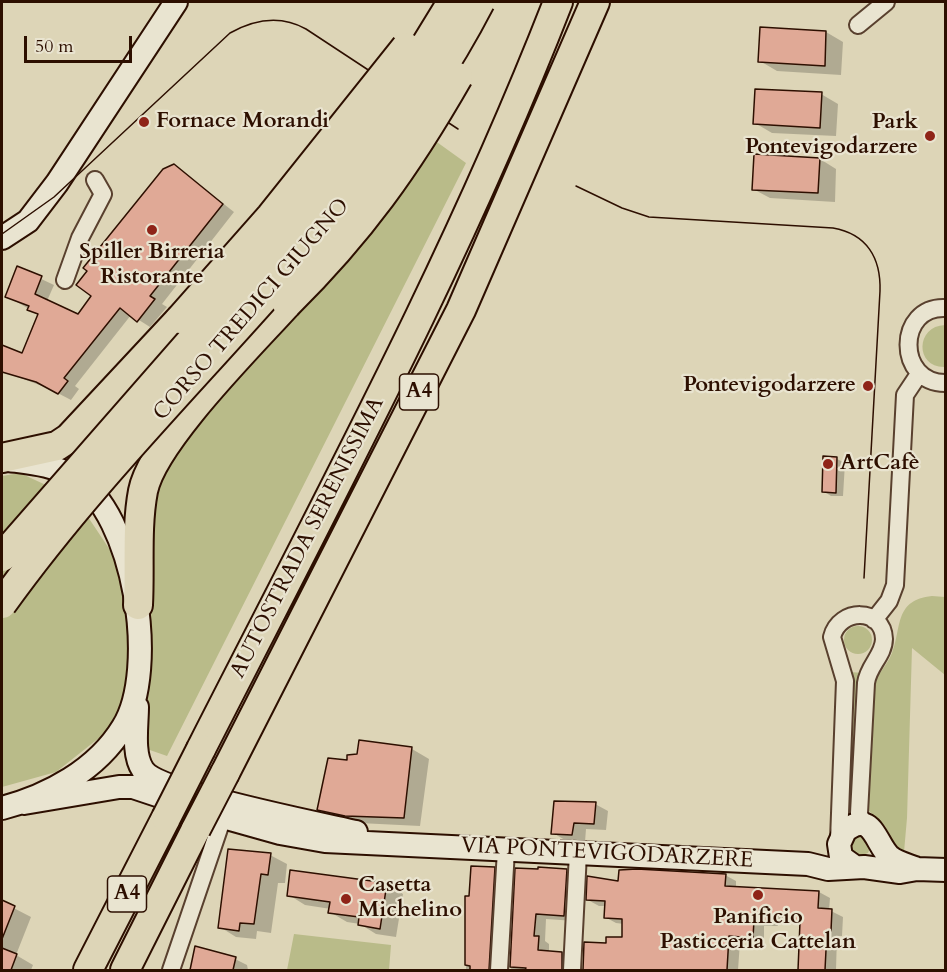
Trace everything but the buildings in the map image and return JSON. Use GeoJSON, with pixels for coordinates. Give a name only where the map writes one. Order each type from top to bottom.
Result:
{"type":"FeatureCollection","features":[{"type":"Feature","properties":{"kind":"highway"},"geometry":{"type":"LineString","coordinates":[[2,458],[57,446],[69,438],[180,318],[313,164],[413,39],[439,2]]}},
{"type":"Feature","properties":{"kind":"highway","name":"CORSO TREDICI GIUGNO"},"geometry":{"type":"LineString","coordinates":[[2,556],[338,173],[404,82],[452,2]]}},
{"type":"Feature","properties":{"kind":"highway","name":"CORSO TREDICI GIUGNO"},"geometry":{"type":"LineString","coordinates":[[2,604],[76,510],[352,196],[440,73],[480,2]]}},
{"type":"Feature","properties":{"kind":"highway"},"geometry":{"type":"LineString","coordinates":[[138,605],[143,490],[151,466],[201,402],[287,304],[330,262],[395,181],[460,74],[496,2]]}},
{"type":"Feature","properties":{"kind":"highway","name":"AUTOSTRADA SERENISSIMA"},"geometry":{"type":"LineString","coordinates":[[88,970],[428,302],[507,126],[558,2]]}},
{"type":"Feature","properties":{"kind":"highway","name":"AUTOSTRADA SERENISSIMA"},"geometry":{"type":"LineString","coordinates":[[125,970],[461,310],[595,2]]}},
{"type":"Feature","properties":{"kind":"main road"},"geometry":{"type":"LineString","coordinates":[[2,238],[28,221],[57,183],[176,2]]}},
{"type":"Feature","properties":{"kind":"main road","name":"VIA PONTEVIGODARZERE"},"geometry":{"type":"LineString","coordinates":[[2,458],[49,466],[75,477],[99,499],[116,526],[138,605],[139,760],[144,772],[166,785],[231,803],[406,844]]}},
{"type":"Feature","properties":{"kind":"main road"},"geometry":{"type":"LineString","coordinates":[[2,808],[24,803],[92,764],[123,728],[137,696]]}},
{"type":"Feature","properties":{"kind":"main road","name":"VIA PONTEVIGODARZERE"},"geometry":{"type":"LineString","coordinates":[[24,803],[119,787],[133,787],[223,818],[280,833],[326,841],[808,864],[821,869],[860,867],[900,872],[917,869],[945,870]]}},
{"type":"Feature","properties":{"kind":"main road","name":"VIA PONTEVIGODARZERE"},"geometry":{"type":"LineString","coordinates":[[808,864],[831,856],[845,831],[854,826],[875,836],[892,859],[917,869]]}},
{"type":"Feature","properties":{"kind":"main road"},"geometry":{"type":"LineString","coordinates":[[839,842],[841,857],[860,867],[878,857],[875,836]]}},
{"type":"Feature","properties":{"kind":"street"},"geometry":{"type":"LineString","coordinates":[[858,25],[886,2]]}},
{"type":"Feature","properties":{"kind":"street"},"geometry":{"type":"LineString","coordinates":[[65,280],[80,238],[103,194],[95,180]]}},
{"type":"Feature","properties":{"kind":"street"},"geometry":{"type":"LineString","coordinates":[[945,308],[928,311],[910,328],[907,352],[919,374],[930,380],[945,383]]}},
{"type":"Feature","properties":{"kind":"street"},"geometry":{"type":"LineString","coordinates":[[874,620],[889,601],[895,585],[905,395],[919,374]]}},
{"type":"Feature","properties":{"kind":"street"},"geometry":{"type":"LineString","coordinates":[[839,842],[845,681],[840,658],[832,643],[834,631],[840,621],[849,615],[860,614],[874,620],[884,638],[882,649],[867,676],[859,809],[861,820],[875,836]]}},
{"type":"Feature","properties":{"kind":"street"},"geometry":{"type":"LineString","coordinates":[[840,658],[855,666],[867,664],[877,658]]}},
{"type":"Feature","properties":{"kind":"street"},"geometry":{"type":"LineString","coordinates":[[171,970],[223,818]]}},
{"type":"Feature","properties":{"kind":"street"},"geometry":{"type":"LineString","coordinates":[[499,970],[506,850]]}},
{"type":"Feature","properties":{"kind":"street"},"geometry":{"type":"LineString","coordinates":[[572,970],[578,853]]}},
{"type":"Feature","properties":{"kind":"green space"},"geometry":{"type":"Polygon","coordinates":[[[434,140],[466,163],[167,756],[104,734],[56,772],[2,787],[2,476],[20,473],[76,499],[110,550],[200,420],[434,140]]]}},
{"type":"Feature","properties":{"kind":"green space"},"geometry":{"type":"Polygon","coordinates":[[[945,325],[945,367],[935,366],[928,361],[922,347],[928,332],[935,327],[945,325]]]}},
{"type":"Feature","properties":{"kind":"green space"},"geometry":{"type":"Polygon","coordinates":[[[932,596],[945,597],[945,675],[912,648],[904,852],[893,844],[885,826],[868,810],[874,687],[892,653],[901,616],[905,609],[911,603],[932,596]]]}},
{"type":"Feature","properties":{"kind":"green space"},"geometry":{"type":"Polygon","coordinates":[[[858,626],[868,630],[872,640],[868,650],[858,654],[848,650],[844,640],[848,630],[858,626]]]}},
{"type":"Feature","properties":{"kind":"green space"},"geometry":{"type":"Polygon","coordinates":[[[850,672],[863,673],[858,760],[845,759],[850,672]]]}},
{"type":"Feature","properties":{"kind":"green space"},"geometry":{"type":"Polygon","coordinates":[[[861,836],[871,846],[868,853],[859,856],[853,852],[851,846],[855,838],[861,836]]]}},
{"type":"Feature","properties":{"kind":"green space"},"geometry":{"type":"Polygon","coordinates":[[[294,934],[391,945],[389,970],[287,970],[294,934]]]}},
{"type":"Feature","properties":{"kind":"tram line"},"geometry":{"type":"LineString","coordinates":[[2,234],[54,197],[230,33],[249,24],[278,20],[306,29],[458,129]]}},
{"type":"Feature","properties":{"kind":"tram line"},"geometry":{"type":"LineString","coordinates":[[576,186],[622,208],[649,217],[833,228],[855,236],[870,249],[878,268],[880,291],[864,578]]}},
{"type":"Feature","properties":{"kind":"place","name":"Fornace Morandi"},"geometry":{"type":"Point","coordinates":[144,122]}},
{"type":"Feature","properties":{"kind":"place","name":"Park Pontevigodarzere"},"geometry":{"type":"Point","coordinates":[930,136]}},
{"type":"Feature","properties":{"kind":"place","name":"Spiller Birreria Ristorante"},"geometry":{"type":"Point","coordinates":[152,230]}},
{"type":"Feature","properties":{"kind":"place","name":"Pontevigodarzere"},"geometry":{"type":"Point","coordinates":[868,386]}},
{"type":"Feature","properties":{"kind":"place","name":"ArtCafè"},"geometry":{"type":"Point","coordinates":[828,464]}},
{"type":"Feature","properties":{"kind":"place","name":"Panificio Pasticceria Cattelan"},"geometry":{"type":"Point","coordinates":[758,895]}},
{"type":"Feature","properties":{"kind":"place","name":"Casetta Michelino"},"geometry":{"type":"Point","coordinates":[346,899]}}]}
